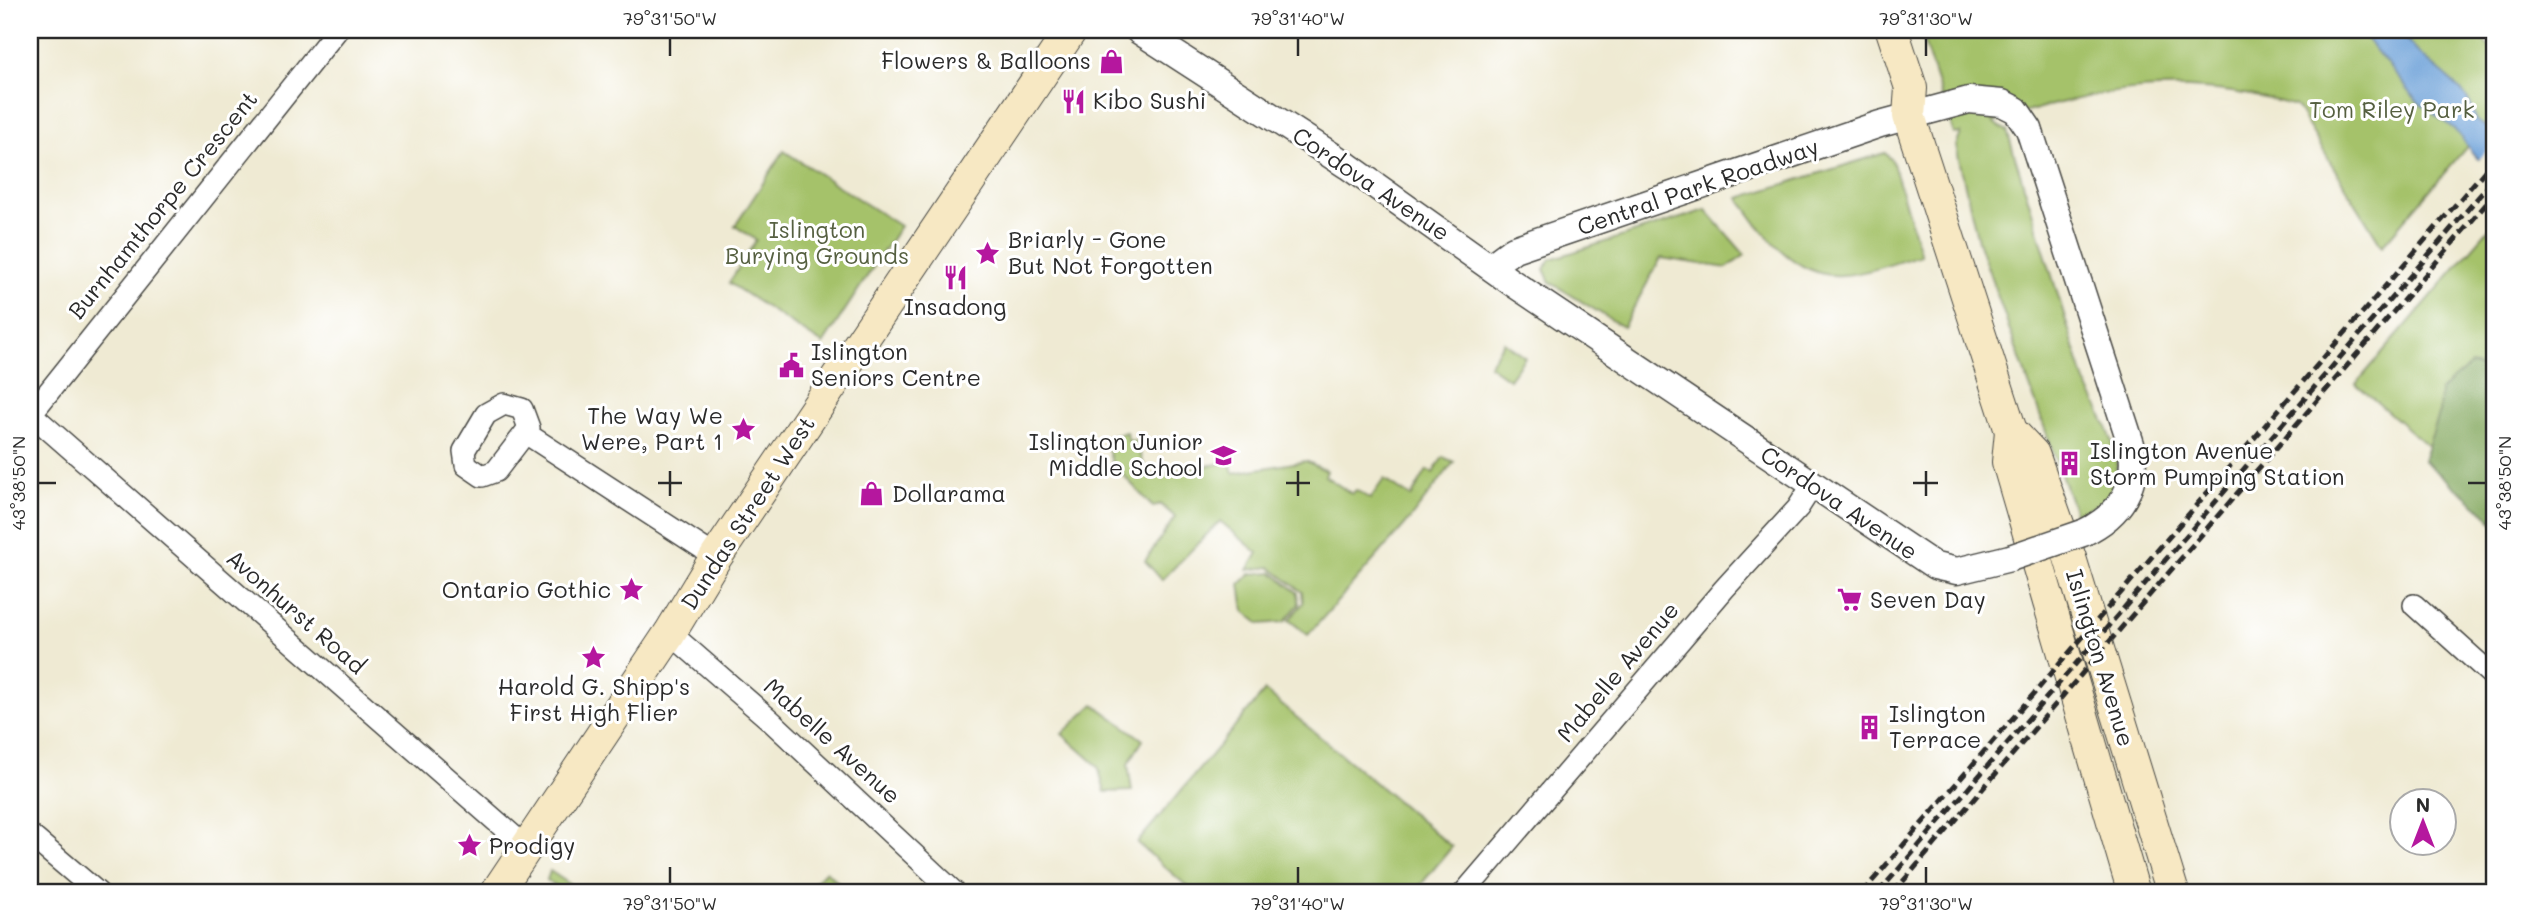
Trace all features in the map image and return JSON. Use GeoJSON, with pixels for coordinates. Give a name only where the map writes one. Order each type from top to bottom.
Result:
{"type":"FeatureCollection","features":[{"type":"Feature","properties":{"kind":"main road","name":"Dundas Street West"},"geometry":{"type":"LineString","coordinates":[[496,893],[528,849],[670,633],[716,557],[1071,30]]}},
{"type":"Feature","properties":{"kind":"main road","name":"Islington Avenue"},"geometry":{"type":"LineString","coordinates":[[1870,30],[1891,95],[1909,116]]}},
{"type":"Feature","properties":{"kind":"main road","name":"Islington Avenue"},"geometry":{"type":"LineString","coordinates":[[1892,30],[1911,88],[1909,116],[2011,431],[2008,462],[2134,893]]}},
{"type":"Feature","properties":{"kind":"main road","name":"Islington Avenue"},"geometry":{"type":"LineString","coordinates":[[2011,431],[2033,454],[2066,545],[2172,893]]}},
{"type":"Feature","properties":{"kind":"street","name":"Burnhamthorpe Crescent"},"geometry":{"type":"LineString","coordinates":[[30,414],[337,30]]}},
{"type":"Feature","properties":{"kind":"street","name":"Cordova Avenue"},"geometry":{"type":"LineString","coordinates":[[1138,30],[1348,166],[1812,486],[1934,566],[1957,571],[2010,558],[2083,533],[2112,516],[2127,497],[2134,457],[2127,428],[2029,129],[2016,110],[1987,99],[1969,100],[1909,116]]}},
{"type":"Feature","properties":{"kind":"street","name":"Central Park Roadway"},"geometry":{"type":"LineString","coordinates":[[1491,266],[1514,249],[1909,116]]}},
{"type":"Feature","properties":{"kind":"street","name":"Avonhurst Road"},"geometry":{"type":"LineString","coordinates":[[30,414],[528,849]]}},
{"type":"Feature","properties":{"kind":"street"},"geometry":{"type":"LineString","coordinates":[[527,435],[716,557]]}},
{"type":"Feature","properties":{"kind":"street","name":"Mabelle Avenue"},"geometry":{"type":"LineString","coordinates":[[1464,893],[1724,589],[1798,508],[1812,486]]}},
{"type":"Feature","properties":{"kind":"street"},"geometry":{"type":"LineString","coordinates":[[2414,605],[2494,677]]}},
{"type":"Feature","properties":{"kind":"street","name":"Mabelle Avenue"},"geometry":{"type":"LineString","coordinates":[[670,633],[771,720],[955,893]]}},
{"type":"Feature","properties":{"kind":"street"},"geometry":{"type":"LineString","coordinates":[[30,835],[98,893]]}},
{"type":"Feature","properties":{"kind":"green space","name":"Tom Riley Park"},"geometry":{"type":"Polygon","coordinates":[[[1920,30],[2472,30],[2494,51],[2494,115],[2382,246],[2296,106],[2216,90],[2143,89],[2070,101],[1993,122],[2007,131],[2085,382],[2106,424],[2116,457],[2114,487],[2105,499],[2076,516],[1978,241],[1956,146],[1961,133],[1954,134],[1920,30]]]}},
{"type":"Feature","properties":{"kind":"green space","name":"Islington Burying Grounds"},"geometry":{"type":"Polygon","coordinates":[[[784,151],[900,226],[823,344],[729,283],[756,240],[735,226],[784,151]]]}},
{"type":"Feature","properties":{"kind":"green space"},"geometry":{"type":"Polygon","coordinates":[[[1885,153],[1892,160],[1921,255],[1852,274],[1825,274],[1795,261],[1782,251],[1758,225],[1739,198],[1885,153]]]}},
{"type":"Feature","properties":{"kind":"green space"},"geometry":{"type":"Polygon","coordinates":[[[1706,210],[1745,255],[1727,268],[1661,258],[1623,327],[1550,282],[1544,269],[1551,259],[1706,210]]]}},
{"type":"Feature","properties":{"kind":"green space"},"geometry":{"type":"Polygon","coordinates":[[[2494,223],[2494,504],[2356,384],[2494,223]]]}},
{"type":"Feature","properties":{"kind":"green space"},"geometry":{"type":"Polygon","coordinates":[[[1504,342],[1525,357],[1509,379],[1489,365],[1504,342]]]}},
{"type":"Feature","properties":{"kind":"green space"},"geometry":{"type":"Polygon","coordinates":[[[2471,365],[2494,370],[2494,524],[2479,507],[2423,460],[2439,415],[2440,390],[2471,365]]]}},
{"type":"Feature","properties":{"kind":"green space"},"geometry":{"type":"Polygon","coordinates":[[[1126,432],[1129,441],[1135,440],[1148,476],[1230,462],[1233,473],[1306,461],[1327,471],[1325,476],[1352,494],[1356,490],[1370,499],[1384,479],[1411,497],[1427,470],[1433,473],[1443,457],[1454,462],[1409,520],[1308,635],[1289,620],[1303,603],[1302,592],[1270,567],[1248,570],[1258,553],[1220,521],[1162,580],[1145,561],[1175,517],[1160,504],[1153,507],[1112,463],[1105,438],[1126,432]]]}},
{"type":"Feature","properties":{"kind":"green space"},"geometry":{"type":"Polygon","coordinates":[[[1272,572],[1298,593],[1299,604],[1284,622],[1260,624],[1244,611],[1240,584],[1250,574],[1272,572]]]}},
{"type":"Feature","properties":{"kind":"green space"},"geometry":{"type":"Polygon","coordinates":[[[1265,691],[1452,847],[1414,893],[1195,893],[1137,843],[1265,691]]]}},
{"type":"Feature","properties":{"kind":"green space"},"geometry":{"type":"Polygon","coordinates":[[[1094,704],[1143,740],[1128,764],[1132,791],[1105,792],[1098,766],[1062,734],[1094,704]]]}},
{"type":"Feature","properties":{"kind":"green space"},"geometry":{"type":"Polygon","coordinates":[[[550,871],[580,891],[567,893],[547,880],[550,871]]]}},
{"type":"Feature","properties":{"kind":"green space"},"geometry":{"type":"Polygon","coordinates":[[[826,871],[849,893],[804,893],[826,871]]]}},
{"type":"Feature","properties":{"kind":"water"},"geometry":{"type":"Polygon","coordinates":[[[2359,30],[2401,30],[2419,53],[2454,83],[2472,106],[2476,121],[2494,132],[2494,167],[2475,156],[2454,129],[2419,103],[2359,30]]]}},
{"type":"Feature","properties":{"kind":"pier"},"geometry":{"type":"Polygon","coordinates":[[[2494,142],[2494,171],[2478,161],[2494,142]]]}},
{"type":"Feature","properties":{"kind":"railway"},"geometry":{"type":"LineString","coordinates":[[1862,893],[2494,160]]}},
{"type":"Feature","properties":{"kind":"railway"},"geometry":{"type":"LineString","coordinates":[[1878,893],[2494,179]]}},
{"type":"Feature","properties":{"kind":"railway"},"geometry":{"type":"LineString","coordinates":[[1893,893],[2494,195]]}},
{"type":"Feature","properties":{"kind":"place","name":"Flowers & Balloons"},"geometry":{"type":"Point","coordinates":[1111,61]}},
{"type":"Feature","properties":{"kind":"place","name":"Kibo Sushi"},"geometry":{"type":"Point","coordinates":[1073,101]}},
{"type":"Feature","properties":{"kind":"place","name":"Briarly - Gone But Not Forgotten"},"geometry":{"type":"Point","coordinates":[988,253]}},
{"type":"Feature","properties":{"kind":"place","name":"Insadong"},"geometry":{"type":"Point","coordinates":[955,277]}},
{"type":"Feature","properties":{"kind":"place","name":"Islington Seniors Centre"},"geometry":{"type":"Point","coordinates":[791,365]}},
{"type":"Feature","properties":{"kind":"place","name":"The Way We Were, Part 1"},"geometry":{"type":"Point","coordinates":[743,429]}},
{"type":"Feature","properties":{"kind":"place","name":"Islington Junior Middle School"},"geometry":{"type":"Point","coordinates":[1223,455]}},
{"type":"Feature","properties":{"kind":"place","name":"Islington Avenue Storm Pumping Station"},"geometry":{"type":"Point","coordinates":[2070,464]}},
{"type":"Feature","properties":{"kind":"place","name":"Dollarama"},"geometry":{"type":"Point","coordinates":[872,494]}},
{"type":"Feature","properties":{"kind":"place","name":"Ontario Gothic"},"geometry":{"type":"Point","coordinates":[631,590]}},
{"type":"Feature","properties":{"kind":"place","name":"Seven Day"},"geometry":{"type":"Point","coordinates":[1850,600]}},
{"type":"Feature","properties":{"kind":"place","name":"Harold G. Shipp's First High Flier"},"geometry":{"type":"Point","coordinates":[594,657]}},
{"type":"Feature","properties":{"kind":"place","name":"Islington Terrace"},"geometry":{"type":"Point","coordinates":[1869,727]}},
{"type":"Feature","properties":{"kind":"place","name":"Prodigy"},"geometry":{"type":"Point","coordinates":[469,846]}}]}
